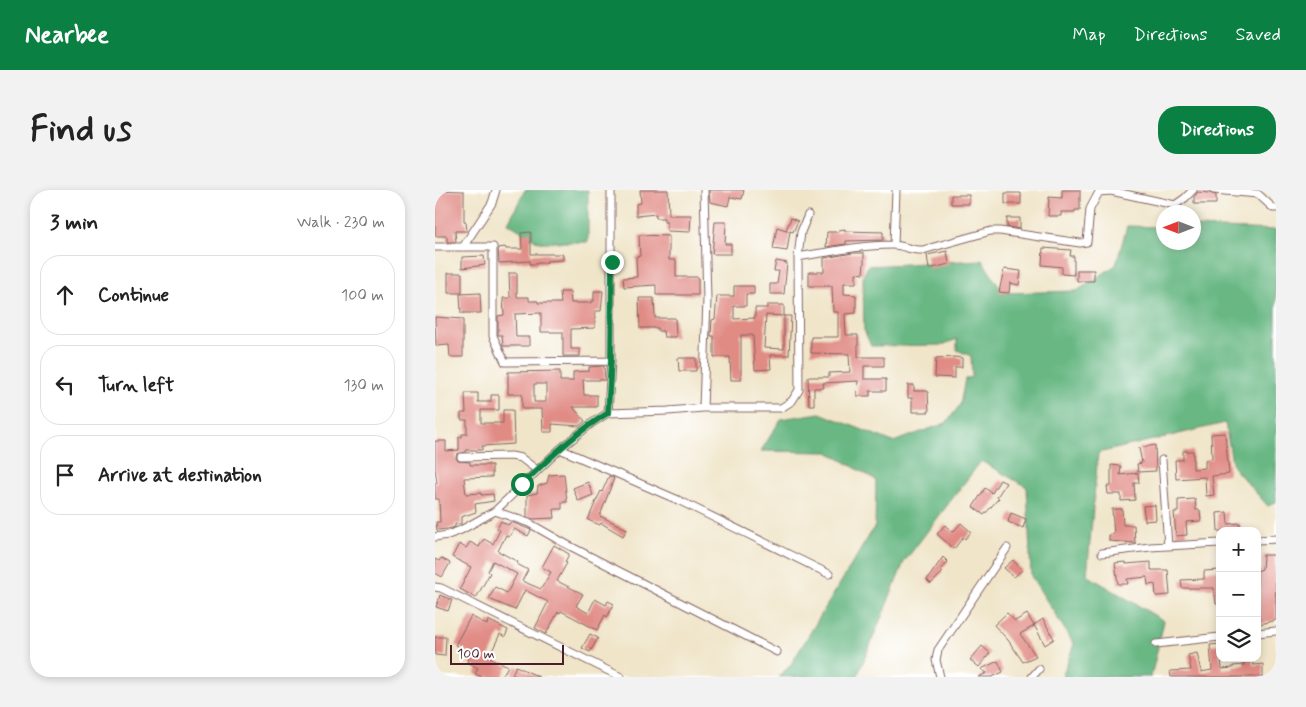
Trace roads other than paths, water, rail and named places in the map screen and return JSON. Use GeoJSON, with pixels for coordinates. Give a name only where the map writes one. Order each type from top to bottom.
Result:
{"type":"FeatureCollection","features":[{"type":"Feature","properties":{"kind":"street"},"geometry":{"type":"LineString","coordinates":[[463,247],[491,203],[496,190]]}},
{"type":"Feature","properties":{"kind":"street"},"geometry":{"type":"LineString","coordinates":[[608,413],[611,360],[611,190]]}},
{"type":"Feature","properties":{"kind":"street"},"geometry":{"type":"LineString","coordinates":[[703,408],[707,299],[704,190]]}},
{"type":"Feature","properties":{"kind":"street"},"geometry":{"type":"LineString","coordinates":[[894,245],[895,190]]}},
{"type":"Feature","properties":{"kind":"street"},"geometry":{"type":"LineString","coordinates":[[798,258],[841,249],[894,245],[923,250],[1000,231],[1081,243],[1087,242],[1090,209],[1099,192],[1111,191],[1175,205],[1193,190]]}},
{"type":"Feature","properties":{"kind":"street"},"geometry":{"type":"LineString","coordinates":[[1214,190],[1258,194],[1273,208],[1276,208]]}},
{"type":"Feature","properties":{"kind":"street"},"geometry":{"type":"LineString","coordinates":[[435,537],[461,530],[495,511],[560,449],[592,423],[608,413],[668,412],[703,408],[781,408],[792,401],[799,390],[798,258],[801,232],[808,215]]}},
{"type":"Feature","properties":{"kind":"street"},"geometry":{"type":"LineString","coordinates":[[435,247],[493,247],[493,336],[505,362],[611,360]]}},
{"type":"Feature","properties":{"kind":"street"},"geometry":{"type":"LineString","coordinates":[[560,449],[678,500],[829,574]]}},
{"type":"Feature","properties":{"kind":"street"},"geometry":{"type":"LineString","coordinates":[[461,457],[511,456],[521,458],[537,470]]}},
{"type":"Feature","properties":{"kind":"street"},"geometry":{"type":"LineString","coordinates":[[1163,460],[1168,546]]}},
{"type":"Feature","properties":{"kind":"street"},"geometry":{"type":"LineString","coordinates":[[495,511],[529,523],[564,543],[777,652]]}},
{"type":"Feature","properties":{"kind":"street"},"geometry":{"type":"LineString","coordinates":[[1261,540],[1276,539]]}},
{"type":"Feature","properties":{"kind":"street"},"geometry":{"type":"LineString","coordinates":[[1102,553],[1216,543]]}},
{"type":"Feature","properties":{"kind":"street"},"geometry":{"type":"LineString","coordinates":[[940,677],[936,660],[938,650],[1007,548]]}},
{"type":"Feature","properties":{"kind":"street"},"geometry":{"type":"LineString","coordinates":[[435,587],[486,609],[621,677]]}},
{"type":"Feature","properties":{"kind":"street"},"geometry":{"type":"LineString","coordinates":[[1261,633],[1276,631]]}},
{"type":"Feature","properties":{"kind":"street"},"geometry":{"type":"LineString","coordinates":[[1156,644],[1216,637]]}},
{"type":"Feature","properties":{"kind":"street"},"geometry":{"type":"LineString","coordinates":[[1033,677],[1039,669]]}}]}
